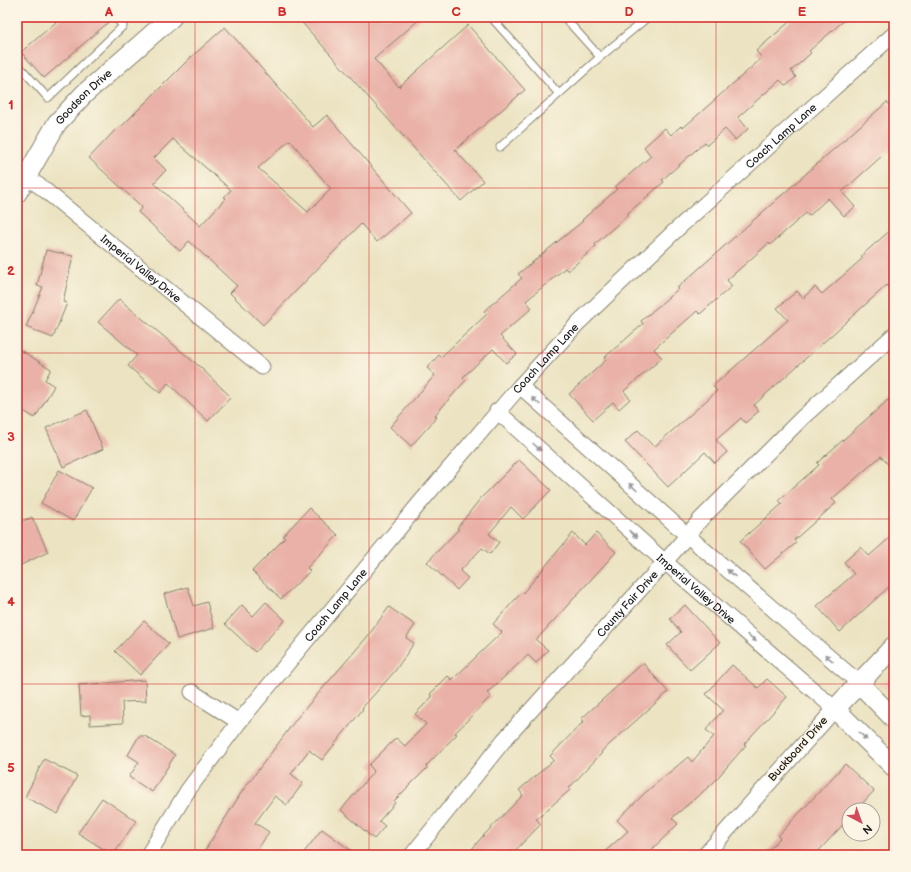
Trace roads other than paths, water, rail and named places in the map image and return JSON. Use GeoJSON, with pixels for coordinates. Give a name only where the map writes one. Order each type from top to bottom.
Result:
{"type":"FeatureCollection","features":[{"type":"Feature","properties":{"kind":"street","name":"Goodson Drive"},"geometry":{"type":"LineString","coordinates":[[20,181],[57,123],[84,94],[172,17]]}},
{"type":"Feature","properties":{"kind":"street","name":"Coach Lamp Lane"},"geometry":{"type":"LineString","coordinates":[[148,855],[188,790],[239,722],[497,411],[579,322],[676,230],[894,34]]}},
{"type":"Feature","properties":{"kind":"street","name":"Imperial Valley Drive"},"geometry":{"type":"LineString","coordinates":[[20,181],[41,187],[262,367]]}},
{"type":"Feature","properties":{"kind":"street","name":"County Fair Drive"},"geometry":{"type":"LineString","coordinates":[[412,855],[504,740],[665,562],[700,519],[803,416],[894,335]]}},
{"type":"Feature","properties":{"kind":"street"},"geometry":{"type":"LineString","coordinates":[[520,386],[687,536],[859,683],[894,719]]}},
{"type":"Feature","properties":{"kind":"street","name":"Imperial Valley Drive"},"geometry":{"type":"LineString","coordinates":[[497,411],[665,562],[835,709],[894,766]]}},
{"type":"Feature","properties":{"kind":"street","name":"Buckboard Drive"},"geometry":{"type":"LineString","coordinates":[[705,855],[835,709],[894,646]]}},
{"type":"Feature","properties":{"kind":"street"},"geometry":{"type":"LineString","coordinates":[[192,692],[239,722]]}},
{"type":"Feature","properties":{"kind":"lane"},"geometry":{"type":"LineString","coordinates":[[17,66],[21,68],[48,98],[124,26],[115,17]]}},
{"type":"Feature","properties":{"kind":"lane"},"geometry":{"type":"LineString","coordinates":[[491,17],[559,94]]}},
{"type":"Feature","properties":{"kind":"lane"},"geometry":{"type":"LineString","coordinates":[[564,17],[600,57]]}},
{"type":"Feature","properties":{"kind":"lane"},"geometry":{"type":"LineString","coordinates":[[500,147],[600,57],[648,17]]}}]}
